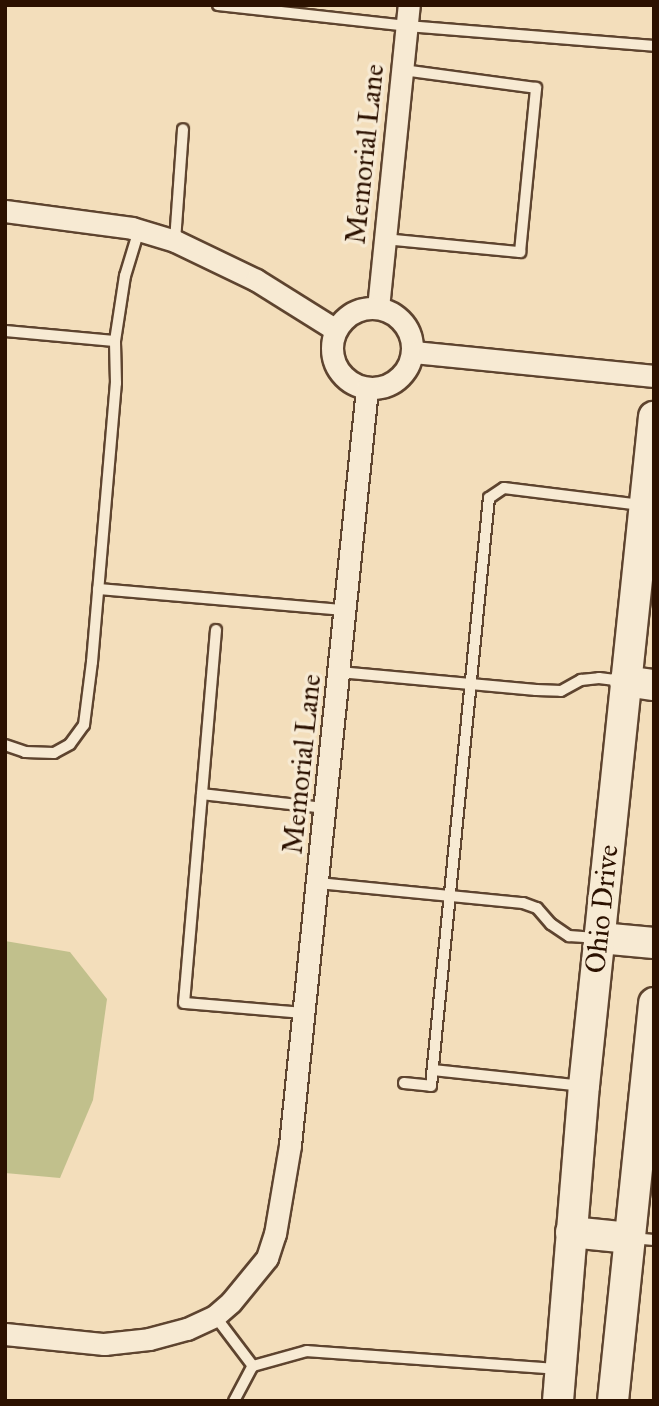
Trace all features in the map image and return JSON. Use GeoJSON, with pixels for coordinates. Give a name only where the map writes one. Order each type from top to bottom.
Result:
{"type":"FeatureCollection","features":[{"type":"Feature","properties":{"kind":"main road","name":"Ohio Drive"},"geometry":{"type":"LineString","coordinates":[[558,1401],[584,1086],[600,938],[639,683],[644,505],[654,417]]}},
{"type":"Feature","properties":{"kind":"main road"},"geometry":{"type":"LineString","coordinates":[[600,938],[654,943]]}},
{"type":"Feature","properties":{"kind":"main road"},"geometry":{"type":"LineString","coordinates":[[613,1401],[642,1239],[654,1003]]}},
{"type":"Feature","properties":{"kind":"main road"},"geometry":{"type":"LineString","coordinates":[[571,1232],[642,1239]]}},
{"type":"Feature","properties":{"kind":"street","name":"Memorial Lane"},"geometry":{"type":"LineString","coordinates":[[378,308],[408,16]]}},
{"type":"Feature","properties":{"kind":"street"},"geometry":{"type":"LineString","coordinates":[[5,211],[60,216],[139,230],[175,241],[256,280],[336,330]]}},
{"type":"Feature","properties":{"kind":"street"},"geometry":{"type":"LineString","coordinates":[[378,308],[402,321],[410,334],[414,352],[408,367],[398,377],[383,385],[367,388],[344,376],[337,366],[333,354],[336,330],[346,317],[361,309],[378,308]]}},
{"type":"Feature","properties":{"kind":"street"},"geometry":{"type":"LineString","coordinates":[[414,352],[654,376]]}},
{"type":"Feature","properties":{"kind":"street","name":"Memorial Lane"},"geometry":{"type":"LineString","coordinates":[[5,1334],[104,1345],[149,1339],[187,1329],[215,1315],[246,1286],[267,1258],[275,1234],[290,1145],[367,388]]}},
{"type":"Feature","properties":{"kind":"lane"},"geometry":{"type":"LineString","coordinates":[[218,5],[408,16],[654,46]]}},
{"type":"Feature","properties":{"kind":"lane"},"geometry":{"type":"LineString","coordinates":[[384,239],[520,253],[536,88],[402,70]]}},
{"type":"Feature","properties":{"kind":"lane"},"geometry":{"type":"LineString","coordinates":[[175,241],[183,128]]}},
{"type":"Feature","properties":{"kind":"lane"},"geometry":{"type":"LineString","coordinates":[[5,745],[25,752],[54,754],[70,744],[84,725],[116,383],[115,341],[125,276],[139,230]]}},
{"type":"Feature","properties":{"kind":"lane"},"geometry":{"type":"LineString","coordinates":[[5,331],[115,341]]}},
{"type":"Feature","properties":{"kind":"lane"},"geometry":{"type":"LineString","coordinates":[[404,1083],[431,1086],[489,498],[504,488],[644,505]]}},
{"type":"Feature","properties":{"kind":"lane"},"geometry":{"type":"LineString","coordinates":[[98,589],[345,610]]}},
{"type":"Feature","properties":{"kind":"lane"},"geometry":{"type":"LineString","coordinates":[[216,630],[184,1003],[302,1013]]}},
{"type":"Feature","properties":{"kind":"lane"},"geometry":{"type":"LineString","coordinates":[[340,672],[561,691],[581,680],[639,683]]}},
{"type":"Feature","properties":{"kind":"lane"},"geometry":{"type":"LineString","coordinates":[[202,794],[325,808]]}},
{"type":"Feature","properties":{"kind":"lane"},"geometry":{"type":"LineString","coordinates":[[318,883],[523,903],[537,908],[551,924],[569,936],[600,938]]}},
{"type":"Feature","properties":{"kind":"lane"},"geometry":{"type":"LineString","coordinates":[[433,1070],[584,1086]]}},
{"type":"Feature","properties":{"kind":"lane"},"geometry":{"type":"LineString","coordinates":[[215,1315],[253,1366]]}},
{"type":"Feature","properties":{"kind":"lane"},"geometry":{"type":"LineString","coordinates":[[234,1401],[253,1366],[307,1351],[559,1369]]}},
{"type":"Feature","properties":{"kind":"shaded area"},"geometry":{"type":"Polygon","coordinates":[[[5,941],[70,952],[107,999],[93,1100],[60,1178],[5,1173],[5,941]]]}}]}
